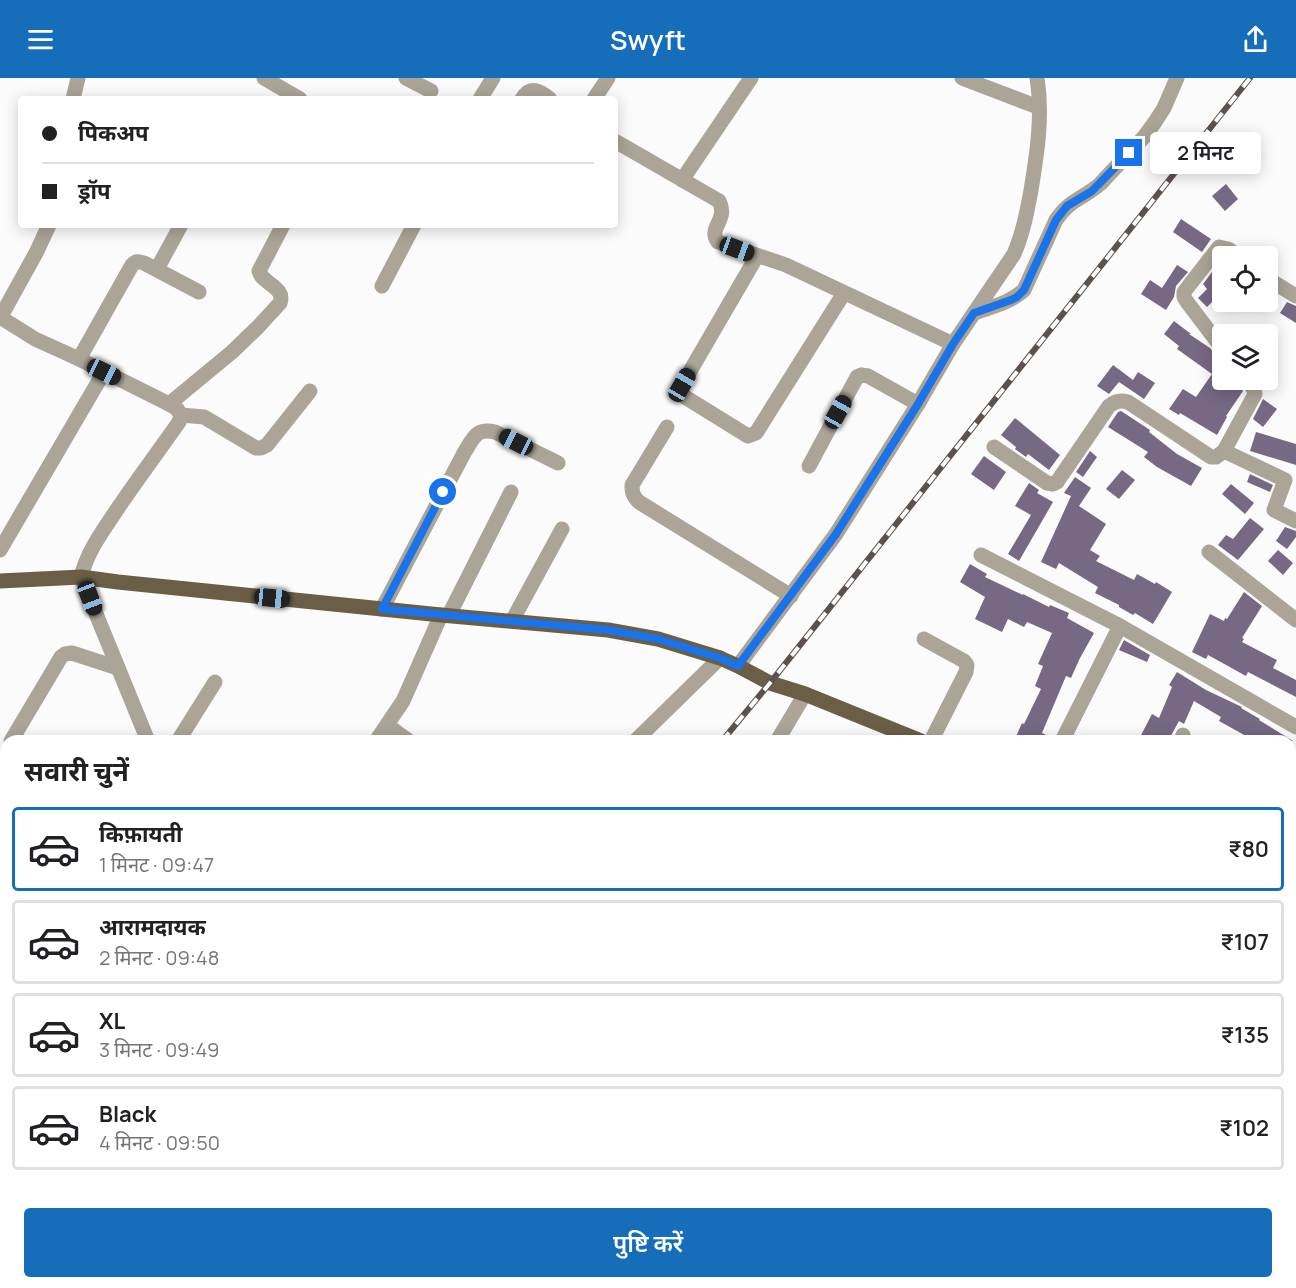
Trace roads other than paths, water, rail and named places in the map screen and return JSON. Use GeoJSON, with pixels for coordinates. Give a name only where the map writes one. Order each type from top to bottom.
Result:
{"type":"FeatureCollection","features":[{"type":"Feature","properties":{"kind":"main road"},"geometry":{"type":"LineString","coordinates":[[0,581],[81,577],[628,633],[658,639],[720,658],[770,683],[805,694],[906,735]]}},
{"type":"Feature","properties":{"kind":"street"},"geometry":{"type":"LineString","coordinates":[[74,96],[78,78]]}},
{"type":"Feature","properties":{"kind":"street"},"geometry":{"type":"LineString","coordinates":[[264,78],[295,96]]}},
{"type":"Feature","properties":{"kind":"street"},"geometry":{"type":"LineString","coordinates":[[406,78],[431,91]]}},
{"type":"Feature","properties":{"kind":"street"},"geometry":{"type":"LineString","coordinates":[[482,96],[493,78]]}},
{"type":"Feature","properties":{"kind":"street"},"geometry":{"type":"LineString","coordinates":[[596,96],[608,78]]}},
{"type":"Feature","properties":{"kind":"street"},"geometry":{"type":"LineString","coordinates":[[682,180],[751,78]]}},
{"type":"Feature","properties":{"kind":"street"},"geometry":{"type":"LineString","coordinates":[[962,78],[1038,107]]}},
{"type":"Feature","properties":{"kind":"street"},"geometry":{"type":"LineString","coordinates":[[738,666],[836,534],[953,344],[1014,254],[1024,225],[1036,161],[1037,78]]}},
{"type":"Feature","properties":{"kind":"street"},"geometry":{"type":"LineString","coordinates":[[974,313],[1011,300],[1024,290],[1061,212],[1100,184],[1144,137],[1164,108],[1176,78]]}},
{"type":"Feature","properties":{"kind":"street"},"geometry":{"type":"LineString","coordinates":[[524,96],[535,90],[546,96]]}},
{"type":"Feature","properties":{"kind":"street"},"geometry":{"type":"LineString","coordinates":[[618,143],[719,201],[722,205],[722,213],[714,232],[715,240],[718,242],[786,265],[953,344]]}},
{"type":"Feature","properties":{"kind":"street"},"geometry":{"type":"LineString","coordinates":[[48,228],[0,318],[35,339],[79,358],[169,404],[181,415],[179,422],[94,544],[84,564],[81,577],[146,735]]}},
{"type":"Feature","properties":{"kind":"street"},"geometry":{"type":"LineString","coordinates":[[157,269],[179,228]]}},
{"type":"Feature","properties":{"kind":"street"},"geometry":{"type":"LineString","coordinates":[[169,404],[232,352],[280,303],[282,298],[280,292],[261,277],[259,271],[281,228]]}},
{"type":"Feature","properties":{"kind":"street"},"geometry":{"type":"LineString","coordinates":[[382,286],[412,228]]}},
{"type":"Feature","properties":{"kind":"street"},"geometry":{"type":"LineString","coordinates":[[1212,255],[1184,292],[1186,302],[1212,335]]}},
{"type":"Feature","properties":{"kind":"street"},"geometry":{"type":"LineString","coordinates":[[757,256],[681,389],[685,397],[748,436],[756,433],[844,293]]}},
{"type":"Feature","properties":{"kind":"street"},"geometry":{"type":"LineString","coordinates":[[79,358],[132,265],[139,261],[199,292]]}},
{"type":"Feature","properties":{"kind":"street"},"geometry":{"type":"LineString","coordinates":[[1278,285],[1296,296]]}},
{"type":"Feature","properties":{"kind":"street"},"geometry":{"type":"LineString","coordinates":[[0,550],[104,372]]}},
{"type":"Feature","properties":{"kind":"street"},"geometry":{"type":"LineString","coordinates":[[809,466],[857,377],[868,375],[918,404]]}},
{"type":"Feature","properties":{"kind":"street"},"geometry":{"type":"LineString","coordinates":[[994,447],[1047,483],[1053,484],[1057,482],[1109,406],[1121,400],[1128,402],[1211,457],[1216,457],[1224,451],[1255,394],[1254,390]]}},
{"type":"Feature","properties":{"kind":"street"},"geometry":{"type":"LineString","coordinates":[[181,415],[204,417],[256,448],[261,448],[267,445],[310,391]]}},
{"type":"Feature","properties":{"kind":"street"},"geometry":{"type":"LineString","coordinates":[[667,427],[632,485],[634,498],[791,596]]}},
{"type":"Feature","properties":{"kind":"street"},"geometry":{"type":"LineString","coordinates":[[382,609],[464,453],[476,435],[487,430],[495,432],[558,463]]}},
{"type":"Feature","properties":{"kind":"street"},"geometry":{"type":"LineString","coordinates":[[1224,451],[1284,480],[1274,510],[1296,521]]}},
{"type":"Feature","properties":{"kind":"street"},"geometry":{"type":"LineString","coordinates":[[380,735],[403,701],[445,615],[511,492]]}},
{"type":"Feature","properties":{"kind":"street"},"geometry":{"type":"LineString","coordinates":[[512,621],[562,529]]}},
{"type":"Feature","properties":{"kind":"street"},"geometry":{"type":"LineString","coordinates":[[1209,552],[1296,620]]}},
{"type":"Feature","properties":{"kind":"street"},"geometry":{"type":"LineString","coordinates":[[981,555],[1120,626],[1296,727]]}},
{"type":"Feature","properties":{"kind":"street"},"geometry":{"type":"LineString","coordinates":[[1065,735],[1120,626]]}},
{"type":"Feature","properties":{"kind":"street"},"geometry":{"type":"LineString","coordinates":[[924,639],[964,661],[967,665],[966,672],[934,735]]}},
{"type":"Feature","properties":{"kind":"street"},"geometry":{"type":"LineString","coordinates":[[15,735],[61,657],[65,654],[72,653],[118,668]]}},
{"type":"Feature","properties":{"kind":"street"},"geometry":{"type":"LineString","coordinates":[[641,735],[720,658]]}},
{"type":"Feature","properties":{"kind":"street"},"geometry":{"type":"LineString","coordinates":[[182,735],[215,682]]}},
{"type":"Feature","properties":{"kind":"street"},"geometry":{"type":"LineString","coordinates":[[781,735],[805,694]]}},
{"type":"Feature","properties":{"kind":"street"},"geometry":{"type":"LineString","coordinates":[[387,725],[401,735]]}},
{"type":"Feature","properties":{"kind":"railway"},"geometry":{"type":"LineString","coordinates":[[727,735],[1250,78]]}}]}
